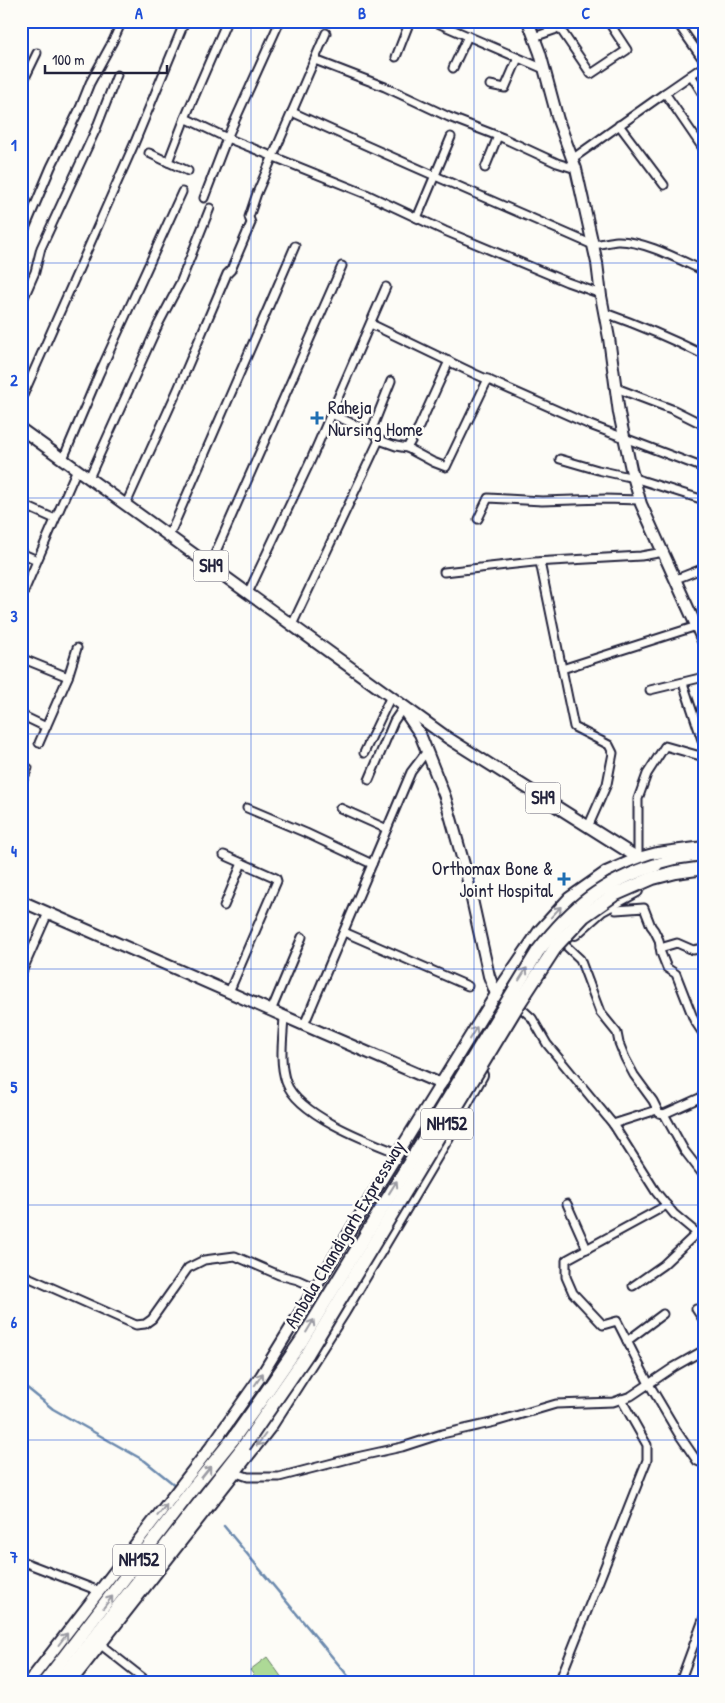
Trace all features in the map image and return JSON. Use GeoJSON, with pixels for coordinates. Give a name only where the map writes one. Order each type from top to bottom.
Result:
{"type":"FeatureCollection","features":[{"type":"Feature","properties":{"kind":"highway","name":"Ambala Chandigarh Expressway"},"geometry":{"type":"LineString","coordinates":[[46,1682],[194,1487],[218,1448],[233,1439],[302,1340],[515,987],[549,937],[582,902],[610,883],[656,865],[679,859],[704,856]]}},
{"type":"Feature","properties":{"kind":"highway","name":"Ambala Chandigarh Expressway"},"geometry":{"type":"LineString","coordinates":[[59,1682],[232,1470],[244,1446],[308,1353],[516,1008],[557,944],[584,916],[614,896],[653,878],[704,868]]}},
{"type":"Feature","properties":{"kind":"street"},"geometry":{"type":"LineString","coordinates":[[21,238],[90,83],[122,21]]}},
{"type":"Feature","properties":{"kind":"street"},"geometry":{"type":"LineString","coordinates":[[21,400],[135,142],[186,21]]}},
{"type":"Feature","properties":{"kind":"street"},"geometry":{"type":"LineString","coordinates":[[168,162],[185,118],[228,21]]}},
{"type":"Feature","properties":{"kind":"street"},"geometry":{"type":"LineString","coordinates":[[204,198],[227,138],[280,21]]}},
{"type":"Feature","properties":{"kind":"street"},"geometry":{"type":"LineString","coordinates":[[396,57],[410,21]]}},
{"type":"Feature","properties":{"kind":"street"},"geometry":{"type":"LineString","coordinates":[[433,21],[544,70]]}},
{"type":"Feature","properties":{"kind":"street"},"geometry":{"type":"LineString","coordinates":[[528,21],[558,120],[574,164],[593,245],[604,314],[610,338],[625,438],[640,500],[704,643]]}},
{"type":"Feature","properties":{"kind":"street"},"geometry":{"type":"LineString","coordinates":[[534,38],[559,27],[567,21]]}},
{"type":"Feature","properties":{"kind":"street"},"geometry":{"type":"LineString","coordinates":[[559,27],[591,74],[627,50],[608,21]]}},
{"type":"Feature","properties":{"kind":"street"},"geometry":{"type":"LineString","coordinates":[[676,21],[704,61]]}},
{"type":"Feature","properties":{"kind":"street"},"geometry":{"type":"LineString","coordinates":[[126,504],[178,390],[227,274],[238,255],[251,223],[249,217],[257,193],[326,33]]}},
{"type":"Feature","properties":{"kind":"street"},"geometry":{"type":"LineString","coordinates":[[453,68],[468,36]]}},
{"type":"Feature","properties":{"kind":"street"},"geometry":{"type":"LineString","coordinates":[[21,86],[37,53]]}},
{"type":"Feature","properties":{"kind":"street"},"geometry":{"type":"LineString","coordinates":[[490,85],[505,88],[518,58]]}},
{"type":"Feature","properties":{"kind":"street"},"geometry":{"type":"LineString","coordinates":[[315,60],[385,87],[449,117],[557,162],[574,164],[619,125],[704,66]]}},
{"type":"Feature","properties":{"kind":"street"},"geometry":{"type":"LineString","coordinates":[[21,304],[36,272],[41,248],[96,129],[117,75]]}},
{"type":"Feature","properties":{"kind":"street"},"geometry":{"type":"LineString","coordinates":[[691,75],[704,96]]}},
{"type":"Feature","properties":{"kind":"street"},"geometry":{"type":"LineString","coordinates":[[665,94],[704,150]]}},
{"type":"Feature","properties":{"kind":"street"},"geometry":{"type":"LineString","coordinates":[[292,112],[593,245],[618,241],[633,244],[662,252],[704,271]]}},
{"type":"Feature","properties":{"kind":"street"},"geometry":{"type":"LineString","coordinates":[[185,118],[227,138],[366,194],[532,267],[601,294]]}},
{"type":"Feature","properties":{"kind":"street"},"geometry":{"type":"LineString","coordinates":[[619,125],[664,185]]}},
{"type":"Feature","properties":{"kind":"street"},"geometry":{"type":"LineString","coordinates":[[485,168],[498,136]]}},
{"type":"Feature","properties":{"kind":"street"},"geometry":{"type":"LineString","coordinates":[[417,218],[452,137]]}},
{"type":"Feature","properties":{"kind":"street"},"geometry":{"type":"LineString","coordinates":[[149,153],[188,171]]}},
{"type":"Feature","properties":{"kind":"street"},"geometry":{"type":"LineString","coordinates":[[63,459],[99,374],[182,192]]}},
{"type":"Feature","properties":{"kind":"street"},"geometry":{"type":"LineString","coordinates":[[89,478],[158,325],[181,281],[210,208]]}},
{"type":"Feature","properties":{"kind":"street"},"geometry":{"type":"LineString","coordinates":[[169,536],[295,246]]}},
{"type":"Feature","properties":{"kind":"street"},"geometry":{"type":"LineString","coordinates":[[210,565],[342,266]]}},
{"type":"Feature","properties":{"kind":"street"},"geometry":{"type":"LineString","coordinates":[[248,593],[331,414],[386,287]]}},
{"type":"Feature","properties":{"kind":"street"},"geometry":{"type":"LineString","coordinates":[[604,314],[627,321],[704,355]]}},
{"type":"Feature","properties":{"kind":"street"},"geometry":{"type":"LineString","coordinates":[[371,324],[590,425],[704,468]]}},
{"type":"Feature","properties":{"kind":"street"},"geometry":{"type":"LineString","coordinates":[[407,448],[419,427],[449,361]]}},
{"type":"Feature","properties":{"kind":"street"},"geometry":{"type":"LineString","coordinates":[[331,414],[396,446],[407,448],[446,467],[488,379]]}},
{"type":"Feature","properties":{"kind":"street"},"geometry":{"type":"LineString","coordinates":[[377,437],[372,429],[373,424],[391,381]]}},
{"type":"Feature","properties":{"kind":"street"},"geometry":{"type":"LineString","coordinates":[[616,388],[674,410],[704,425]]}},
{"type":"Feature","properties":{"kind":"street","name":"SH9"},"geometry":{"type":"LineString","coordinates":[[21,429],[448,738],[638,858]]}},
{"type":"Feature","properties":{"kind":"street"},"geometry":{"type":"LineString","coordinates":[[292,625],[377,437]]}},
{"type":"Feature","properties":{"kind":"street"},"geometry":{"type":"LineString","coordinates":[[560,459],[634,478],[704,500]]}},
{"type":"Feature","properties":{"kind":"street"},"geometry":{"type":"LineString","coordinates":[[21,598],[77,469]]}},
{"type":"Feature","properties":{"kind":"street"},"geometry":{"type":"LineString","coordinates":[[478,519],[488,498],[542,501],[640,500]]}},
{"type":"Feature","properties":{"kind":"street"},"geometry":{"type":"LineString","coordinates":[[21,504],[56,519]]}},
{"type":"Feature","properties":{"kind":"street"},"geometry":{"type":"LineString","coordinates":[[444,572],[540,562],[641,556],[664,552]]}},
{"type":"Feature","properties":{"kind":"street"},"geometry":{"type":"LineString","coordinates":[[21,553],[38,560]]}},
{"type":"Feature","properties":{"kind":"street"},"geometry":{"type":"LineString","coordinates":[[540,562],[574,727],[609,745],[613,753],[607,784],[588,827]]}},
{"type":"Feature","properties":{"kind":"street"},"geometry":{"type":"LineString","coordinates":[[676,579],[704,568]]}},
{"type":"Feature","properties":{"kind":"street"},"geometry":{"type":"LineString","coordinates":[[562,669],[697,626]]}},
{"type":"Feature","properties":{"kind":"street"},"geometry":{"type":"LineString","coordinates":[[39,743],[68,677],[78,648]]}},
{"type":"Feature","properties":{"kind":"street"},"geometry":{"type":"LineString","coordinates":[[21,658],[68,677]]}},
{"type":"Feature","properties":{"kind":"street"},"geometry":{"type":"LineString","coordinates":[[650,690],[683,683],[704,676]]}},
{"type":"Feature","properties":{"kind":"street"},"geometry":{"type":"LineString","coordinates":[[683,683],[704,746]]}},
{"type":"Feature","properties":{"kind":"street"},"geometry":{"type":"LineString","coordinates":[[364,753],[391,696]]}},
{"type":"Feature","properties":{"kind":"street"},"geometry":{"type":"LineString","coordinates":[[369,780],[402,706]]}},
{"type":"Feature","properties":{"kind":"street","name":"SH9"},"geometry":{"type":"LineString","coordinates":[[402,706],[420,734],[445,797],[465,868],[489,976],[496,994]]}},
{"type":"Feature","properties":{"kind":"street"},"geometry":{"type":"LineString","coordinates":[[21,715],[46,727]]}},
{"type":"Feature","properties":{"kind":"street"},"geometry":{"type":"LineString","coordinates":[[650,886],[638,858],[638,799],[647,774],[665,746],[704,758]]}},
{"type":"Feature","properties":{"kind":"street"},"geometry":{"type":"LineString","coordinates":[[304,1025],[411,772],[427,751]]}},
{"type":"Feature","properties":{"kind":"street"},"geometry":{"type":"LineString","coordinates":[[21,765],[28,768],[21,784]]}},
{"type":"Feature","properties":{"kind":"street"},"geometry":{"type":"LineString","coordinates":[[247,808],[372,864]]}},
{"type":"Feature","properties":{"kind":"street"},"geometry":{"type":"LineString","coordinates":[[340,808],[387,829]]}},
{"type":"Feature","properties":{"kind":"street"},"geometry":{"type":"LineString","coordinates":[[30,1680],[99,1591],[218,1448],[496,994],[539,931],[569,898],[606,872],[638,858],[661,852],[704,847]]}},
{"type":"Feature","properties":{"kind":"street"},"geometry":{"type":"LineString","coordinates":[[224,855],[276,878],[277,881],[229,992]]}},
{"type":"Feature","properties":{"kind":"street"},"geometry":{"type":"LineString","coordinates":[[224,906],[242,863]]}},
{"type":"Feature","properties":{"kind":"street"},"geometry":{"type":"LineString","coordinates":[[71,1682],[101,1645],[232,1470],[270,1428],[324,1344],[445,1142],[484,1071],[564,944],[602,910],[632,893],[668,879],[704,874]]}},
{"type":"Feature","properties":{"kind":"street"},"geometry":{"type":"LineString","coordinates":[[21,901],[441,1084]]}},
{"type":"Feature","properties":{"kind":"street"},"geometry":{"type":"LineString","coordinates":[[616,910],[644,908],[658,940],[667,968],[676,974],[686,1003],[704,1035]]}},
{"type":"Feature","properties":{"kind":"street"},"geometry":{"type":"LineString","coordinates":[[21,974],[48,913]]}},
{"type":"Feature","properties":{"kind":"street"},"geometry":{"type":"LineString","coordinates":[[344,932],[468,986]]}},
{"type":"Feature","properties":{"kind":"street"},"geometry":{"type":"LineString","coordinates":[[271,1011],[302,937]]}},
{"type":"Feature","properties":{"kind":"street"},"geometry":{"type":"LineString","coordinates":[[660,948],[678,943],[693,950],[704,948]]}},
{"type":"Feature","properties":{"kind":"street"},"geometry":{"type":"LineString","coordinates":[[564,944],[580,959],[600,1012],[617,1033],[625,1058],[634,1075],[647,1091],[684,1150],[704,1176]]}},
{"type":"Feature","properties":{"kind":"street"},"geometry":{"type":"LineString","coordinates":[[496,994],[522,1009],[532,1018],[547,1044],[613,1124],[656,1192],[674,1214],[704,1239]]}},
{"type":"Feature","properties":{"kind":"street"},"geometry":{"type":"LineString","coordinates":[[284,1017],[282,1061],[286,1082],[294,1095],[325,1120],[365,1141],[398,1153]]}},
{"type":"Feature","properties":{"kind":"street"},"geometry":{"type":"LineString","coordinates":[[459,1055],[484,1071]]}},
{"type":"Feature","properties":{"kind":"street"},"geometry":{"type":"LineString","coordinates":[[613,1124],[661,1112],[704,1096]]}},
{"type":"Feature","properties":{"kind":"street"},"geometry":{"type":"LineString","coordinates":[[567,1204],[587,1249]]}},
{"type":"Feature","properties":{"kind":"street"},"geometry":{"type":"LineString","coordinates":[[667,1205],[566,1260],[566,1277],[573,1293],[603,1325],[617,1321],[649,1384],[678,1433],[697,1461],[704,1464]]}},
{"type":"Feature","properties":{"kind":"street"},"geometry":{"type":"LineString","coordinates":[[633,1286],[663,1265],[697,1233]]}},
{"type":"Feature","properties":{"kind":"street"},"geometry":{"type":"LineString","coordinates":[[21,1274],[136,1325],[145,1324],[152,1319],[188,1268],[204,1260],[235,1256],[279,1275],[298,1280],[316,1288]]}},
{"type":"Feature","properties":{"kind":"street"},"geometry":{"type":"LineString","coordinates":[[696,1309],[704,1321]]}},
{"type":"Feature","properties":{"kind":"street"},"geometry":{"type":"LineString","coordinates":[[626,1340],[663,1314]]}},
{"type":"Feature","properties":{"kind":"street"},"geometry":{"type":"LineString","coordinates":[[232,1470],[248,1476],[279,1477],[402,1447],[442,1434],[495,1422],[556,1404],[614,1402],[631,1396],[704,1350]]}},
{"type":"Feature","properties":{"kind":"street"},"geometry":{"type":"LineString","coordinates":[[559,1682],[647,1460],[647,1445],[621,1399]]}},
{"type":"Feature","properties":{"kind":"street"},"geometry":{"type":"LineString","coordinates":[[21,1560],[99,1591]]}},
{"type":"Feature","properties":{"kind":"street"},"geometry":{"type":"LineString","coordinates":[[680,1682],[704,1617]]}},
{"type":"Feature","properties":{"kind":"street"},"geometry":{"type":"LineString","coordinates":[[101,1645],[148,1682]]}},
{"type":"Feature","properties":{"kind":"green space"},"geometry":{"type":"Polygon","coordinates":[[[267,1657],[285,1682],[259,1682],[250,1670],[267,1657]]]}},
{"type":"Feature","properties":{"kind":"waterway"},"geometry":{"type":"LineString","coordinates":[[21,1383],[53,1409],[145,1461],[176,1486]]}},
{"type":"Feature","properties":{"kind":"waterway"},"geometry":{"type":"LineString","coordinates":[[224,1526],[353,1682]]}},
{"type":"Feature","properties":{"kind":"place","name":"Raheja Nursing Home"},"geometry":{"type":"Point","coordinates":[317,418]}},
{"type":"Feature","properties":{"kind":"place","name":"Orthomax Bone & Joint Hospital"},"geometry":{"type":"Point","coordinates":[564,879]}}]}
